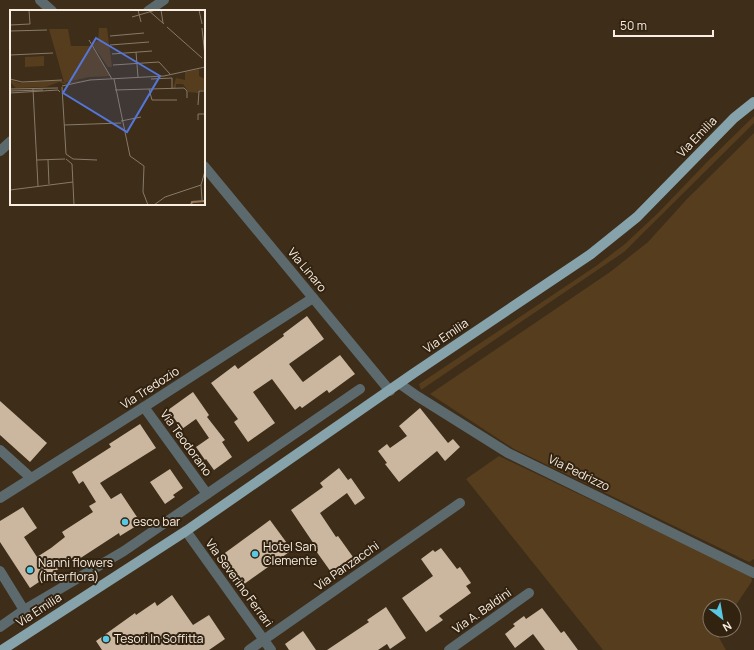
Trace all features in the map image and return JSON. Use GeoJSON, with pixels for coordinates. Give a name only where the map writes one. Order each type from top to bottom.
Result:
{"type":"FeatureCollection","features":[{"type":"Feature","properties":{"kind":"main road","name":"Via Emilia"},"geometry":{"type":"LineString","coordinates":[[2,650],[186,531],[390,390],[592,254],[637,217],[734,118],[754,102]]}},
{"type":"Feature","properties":{"kind":"street"},"geometry":{"type":"LineString","coordinates":[[40,0],[51,10]]}},
{"type":"Feature","properties":{"kind":"street"},"geometry":{"type":"LineString","coordinates":[[149,10],[164,0]]}},
{"type":"Feature","properties":{"kind":"street"},"geometry":{"type":"LineString","coordinates":[[0,151],[10,142]]}},
{"type":"Feature","properties":{"kind":"street","name":"Via Linaro"},"geometry":{"type":"LineString","coordinates":[[205,167],[390,390]]}},
{"type":"Feature","properties":{"kind":"street","name":"Via Tredozio"},"geometry":{"type":"LineString","coordinates":[[0,498],[313,298]]}},
{"type":"Feature","properties":{"kind":"street","name":"Via Pedrizzo"},"geometry":{"type":"LineString","coordinates":[[400,384],[508,454],[754,573]]}},
{"type":"Feature","properties":{"kind":"street","name":"Via Emilia"},"geometry":{"type":"LineString","coordinates":[[0,627],[24,610],[124,551],[360,389]]}},
{"type":"Feature","properties":{"kind":"street","name":"Via Teodorano"},"geometry":{"type":"LineString","coordinates":[[144,407],[207,494]]}},
{"type":"Feature","properties":{"kind":"street"},"geometry":{"type":"LineString","coordinates":[[0,450],[31,478]]}},
{"type":"Feature","properties":{"kind":"street","name":"Via Panzacchi"},"geometry":{"type":"LineString","coordinates":[[249,650],[460,503]]}},
{"type":"Feature","properties":{"kind":"street","name":"Via Severino Ferrari"},"geometry":{"type":"LineString","coordinates":[[186,531],[271,650]]}},
{"type":"Feature","properties":{"kind":"street"},"geometry":{"type":"LineString","coordinates":[[124,551],[132,566]]}},
{"type":"Feature","properties":{"kind":"street"},"geometry":{"type":"LineString","coordinates":[[0,571],[24,610]]}},
{"type":"Feature","properties":{"kind":"street","name":"Via A. Baldini"},"geometry":{"type":"LineString","coordinates":[[449,650],[529,593]]}},
{"type":"Feature","properties":{"kind":"shaded area"},"geometry":{"type":"Polygon","coordinates":[[[754,116],[754,123],[624,252],[421,390],[419,384],[596,266],[625,244],[659,212],[754,116]]]}},
{"type":"Feature","properties":{"kind":"shaded area"},"geometry":{"type":"Polygon","coordinates":[[[754,133],[754,559],[749,562],[514,449],[430,394],[610,272],[648,242],[687,199],[754,133]]]}},
{"type":"Feature","properties":{"kind":"shaded area"},"geometry":{"type":"Polygon","coordinates":[[[499,456],[751,576],[752,581],[741,598],[702,598],[702,638],[719,638],[726,650],[603,650],[466,479],[499,456]]]}},
{"type":"Feature","properties":{"kind":"building"},"geometry":{"type":"Polygon","coordinates":[[[307,316],[324,339],[289,364],[302,381],[303,382],[340,355],[355,374],[329,393],[327,390],[302,408],[300,406],[295,410],[272,379],[253,392],[275,423],[248,442],[234,422],[238,419],[211,383],[235,365],[238,369],[284,336],[283,334],[307,316]]]}},
{"type":"Feature","properties":{"kind":"building"},"geometry":{"type":"Polygon","coordinates":[[[193,392],[209,415],[207,417],[225,440],[222,442],[232,457],[214,470],[196,447],[209,438],[196,419],[182,429],[168,410],[193,392]]]}},
{"type":"Feature","properties":{"kind":"building"},"geometry":{"type":"Polygon","coordinates":[[[0,401],[47,443],[30,462],[0,435],[0,401]]]}},
{"type":"Feature","properties":{"kind":"building"},"geometry":{"type":"Polygon","coordinates":[[[420,408],[448,443],[453,439],[460,447],[445,461],[437,451],[399,482],[385,464],[387,463],[378,451],[387,444],[390,448],[407,436],[399,426],[420,408]]]}},
{"type":"Feature","properties":{"kind":"building"},"geometry":{"type":"Polygon","coordinates":[[[140,424],[156,448],[100,483],[111,499],[121,493],[141,523],[120,536],[119,533],[79,559],[78,556],[30,588],[0,542],[0,521],[23,507],[37,528],[24,537],[37,557],[51,548],[65,537],[62,532],[93,512],[89,506],[96,502],[83,481],[79,484],[72,472],[111,447],[109,444],[140,424]]]}},
{"type":"Feature","properties":{"kind":"building"},"geometry":{"type":"Polygon","coordinates":[[[339,468],[348,480],[351,478],[365,498],[355,505],[347,493],[320,513],[336,537],[338,536],[353,557],[331,572],[316,551],[318,550],[291,510],[323,487],[320,483],[339,468]]]}},
{"type":"Feature","properties":{"kind":"building"},"geometry":{"type":"Polygon","coordinates":[[[170,469],[183,488],[173,495],[175,497],[165,504],[150,482],[170,469]]]}},
{"type":"Feature","properties":{"kind":"building","name":"Hotel San Clemente"},"geometry":{"type":"Polygon","coordinates":[[[270,520],[292,550],[240,587],[218,558],[270,520]]]}},
{"type":"Feature","properties":{"kind":"building"},"geometry":{"type":"Polygon","coordinates":[[[441,548],[457,569],[460,567],[471,583],[466,586],[471,593],[439,616],[443,620],[426,632],[402,598],[433,576],[421,559],[433,550],[435,552],[441,548]]]}},
{"type":"Feature","properties":{"kind":"building"},"geometry":{"type":"Polygon","coordinates":[[[172,595],[193,625],[209,615],[225,639],[209,650],[102,650],[96,641],[135,613],[136,615],[155,602],[157,606],[172,595]]]}},
{"type":"Feature","properties":{"kind":"building"},"geometry":{"type":"Polygon","coordinates":[[[386,607],[406,638],[390,649],[387,644],[378,650],[327,650],[369,622],[367,620],[386,607]]]}},
{"type":"Feature","properties":{"kind":"building"},"geometry":{"type":"Polygon","coordinates":[[[542,608],[561,633],[564,631],[578,650],[545,650],[533,634],[515,648],[505,634],[515,626],[513,624],[524,616],[526,619],[542,608]]]}},
{"type":"Feature","properties":{"kind":"building"},"geometry":{"type":"Polygon","coordinates":[[[303,631],[316,650],[289,650],[285,644],[303,631]]]}},
{"type":"Feature","properties":{"kind":"place","name":"esco bar"},"geometry":{"type":"Point","coordinates":[125,522]}},
{"type":"Feature","properties":{"kind":"place","name":"Hotel San Clemente"},"geometry":{"type":"Point","coordinates":[255,554]}},
{"type":"Feature","properties":{"kind":"place","name":"Nanni flowers (interflora)"},"geometry":{"type":"Point","coordinates":[30,570]}},
{"type":"Feature","properties":{"kind":"place","name":"Tesori In Soffitta"},"geometry":{"type":"Point","coordinates":[106,639]}}]}
